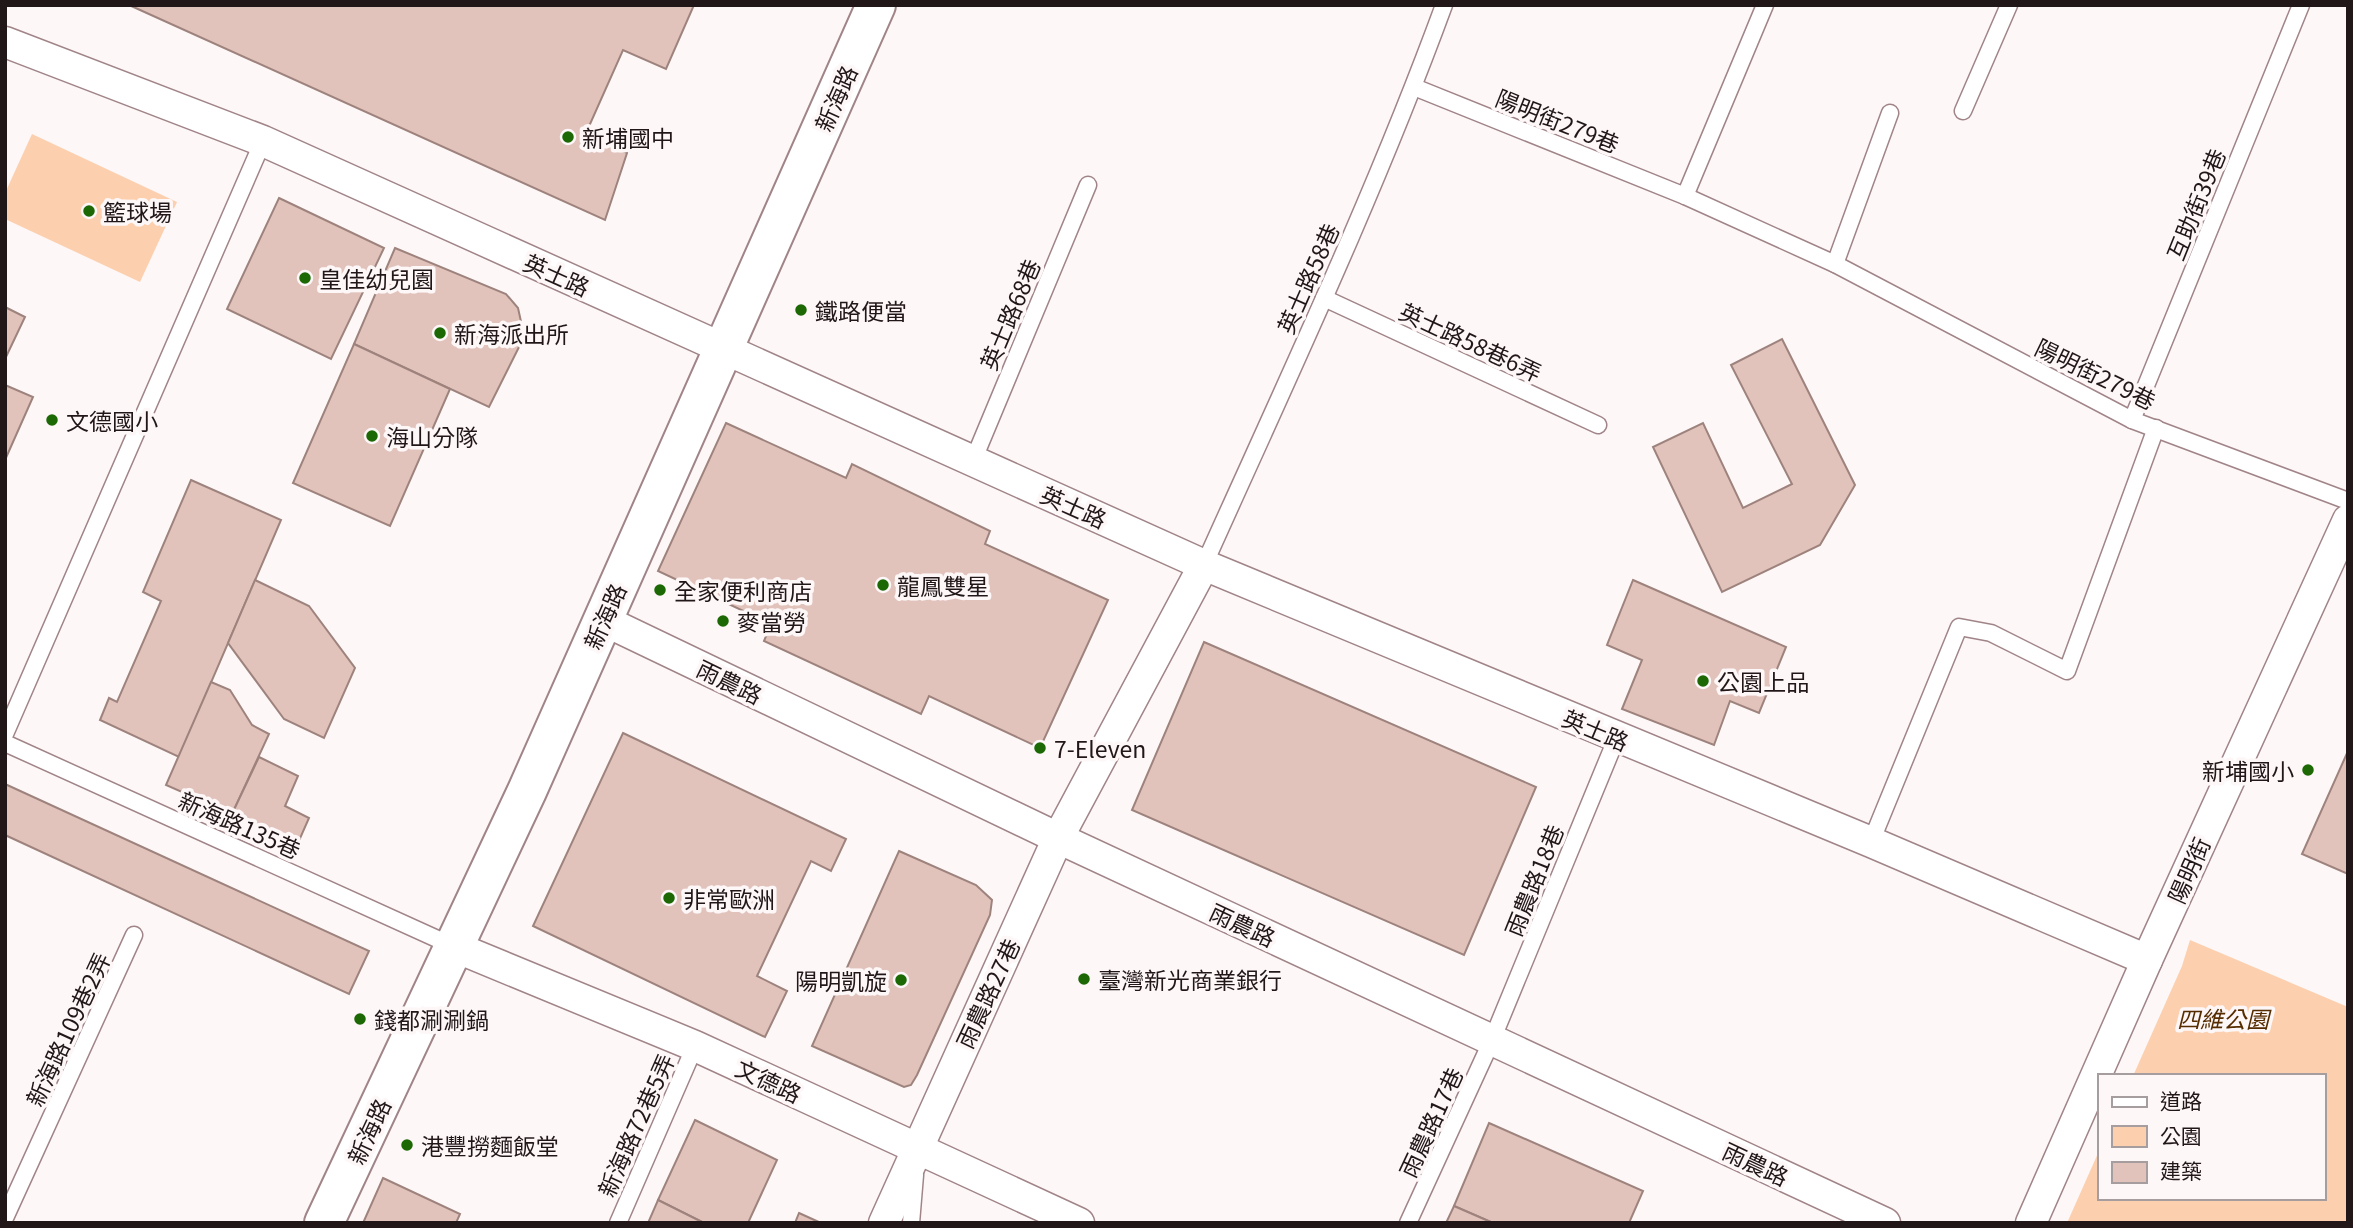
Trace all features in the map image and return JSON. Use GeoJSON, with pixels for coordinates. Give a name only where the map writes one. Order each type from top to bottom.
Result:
{"type":"FeatureCollection","features":[{"type":"Feature","properties":{"kind":"street","name":"新海路"},"geometry":{"type":"LineString","coordinates":[[324,1223],[455,947],[876,5]]}},
{"type":"Feature","properties":{"kind":"street","name":"英士路"},"geometry":{"type":"LineString","coordinates":[[5,43],[263,141],[1204,565],[1871,842],[2147,960]]}},
{"type":"Feature","properties":{"kind":"street","name":"陽明街"},"geometry":{"type":"LineString","coordinates":[[2031,1223],[2147,960],[2348,520]]}},
{"type":"Feature","properties":{"kind":"street","name":"雨農路27巷"},"geometry":{"type":"LineString","coordinates":[[884,1223],[1058,838],[1204,565]]}},
{"type":"Feature","properties":{"kind":"street","name":"雨農路"},"geometry":{"type":"LineString","coordinates":[[603,620],[1058,838],[1885,1223]]}},
{"type":"Feature","properties":{"kind":"street","name":"文德路"},"geometry":{"type":"LineString","coordinates":[[455,947],[695,1046],[1079,1223]]}},
{"type":"Feature","properties":{"kind":"lane","name":"英士路58巷"},"geometry":{"type":"LineString","coordinates":[[1204,565],[1324,298],[1414,87],[1444,5]]}},
{"type":"Feature","properties":{"kind":"lane"},"geometry":{"type":"LineString","coordinates":[[1685,196],[1765,5]]}},
{"type":"Feature","properties":{"kind":"lane","name":"互助街39巷"},"geometry":{"type":"LineString","coordinates":[[2132,419],[2301,5]]}},
{"type":"Feature","properties":{"kind":"lane"},"geometry":{"type":"LineString","coordinates":[[1963,111],[2004,7]]}},
{"type":"Feature","properties":{"kind":"lane","name":"陽明街279巷"},"geometry":{"type":"LineString","coordinates":[[1414,87],[1685,196],[1835,264],[2132,419],[2348,501]]}},
{"type":"Feature","properties":{"kind":"lane"},"geometry":{"type":"LineString","coordinates":[[1835,264],[1890,113]]}},
{"type":"Feature","properties":{"kind":"lane"},"geometry":{"type":"LineString","coordinates":[[5,734],[263,141]]}},
{"type":"Feature","properties":{"kind":"lane","name":"英士路68巷"},"geometry":{"type":"LineString","coordinates":[[972,461],[1088,185]]}},
{"type":"Feature","properties":{"kind":"lane","name":"英士路58巷6弄"},"geometry":{"type":"LineString","coordinates":[[1324,298],[1598,425]]}},
{"type":"Feature","properties":{"kind":"lane"},"geometry":{"type":"LineString","coordinates":[[1871,842],[1959,627],[1991,633],[2067,671],[2156,428]]}},
{"type":"Feature","properties":{"kind":"lane","name":"雨農路18巷"},"geometry":{"type":"LineString","coordinates":[[1492,1040],[1617,737]]}},
{"type":"Feature","properties":{"kind":"lane","name":"新海路135巷"},"geometry":{"type":"LineString","coordinates":[[5,743],[455,947]]}},
{"type":"Feature","properties":{"kind":"lane","name":"新海路109巷2弄"},"geometry":{"type":"LineString","coordinates":[[5,1218],[134,935]]}},
{"type":"Feature","properties":{"kind":"lane","name":"雨農路17巷"},"geometry":{"type":"LineString","coordinates":[[1408,1223],[1492,1040]]}},
{"type":"Feature","properties":{"kind":"lane","name":"新海路72巷5弄"},"geometry":{"type":"LineString","coordinates":[[618,1223],[695,1046]]}},
{"type":"Feature","properties":{"kind":"lane"},"geometry":{"type":"LineString","coordinates":[[911,1223],[916,1148]]}},
{"type":"Feature","properties":{"kind":"green space","name":"籃球場"},"geometry":{"type":"Polygon","coordinates":[[[32,134],[177,202],[140,282],[5,219],[5,193],[32,134]]]}},
{"type":"Feature","properties":{"kind":"green space","name":"四維公園"},"geometry":{"type":"Polygon","coordinates":[[[2190,940],[2348,1007],[2348,1223],[2067,1223],[2098,1153],[2098,1200],[2325,1200],[2325,1074],[2134,1074],[2182,966],[2190,940]]]}},
{"type":"Feature","properties":{"kind":"building"},"geometry":{"type":"Polygon","coordinates":[[[129,5],[694,5],[666,69],[623,50],[586,133],[627,153],[605,220],[129,5]]]}},
{"type":"Feature","properties":{"kind":"building","name":"皇佳幼兒園"},"geometry":{"type":"Polygon","coordinates":[[[279,198],[384,248],[331,359],[227,309],[279,198]]]}},
{"type":"Feature","properties":{"kind":"building","name":"新海派出所"},"geometry":{"type":"Polygon","coordinates":[[[395,248],[506,294],[518,308],[522,341],[489,407],[354,344],[395,248]]]}},
{"type":"Feature","properties":{"kind":"building"},"geometry":{"type":"Polygon","coordinates":[[[5,307],[25,317],[5,359],[5,307]]]}},
{"type":"Feature","properties":{"kind":"building"},"geometry":{"type":"Polygon","coordinates":[[[1782,339],[1855,485],[1820,545],[1722,592],[1653,447],[1703,423],[1743,508],[1792,484],[1731,365],[1782,339]]]}},
{"type":"Feature","properties":{"kind":"building","name":"海山分隊"},"geometry":{"type":"Polygon","coordinates":[[[354,344],[450,389],[390,526],[293,483],[354,344]]]}},
{"type":"Feature","properties":{"kind":"building"},"geometry":{"type":"Polygon","coordinates":[[[5,385],[33,397],[5,460],[5,385]]]}},
{"type":"Feature","properties":{"kind":"building","name":"龍鳳雙星"},"geometry":{"type":"Polygon","coordinates":[[[726,423],[846,478],[852,464],[990,531],[985,544],[1108,600],[1040,748],[929,696],[921,714],[764,641],[771,624],[658,571],[726,423]]]}},
{"type":"Feature","properties":{"kind":"building"},"geometry":{"type":"Polygon","coordinates":[[[191,480],[281,520],[179,757],[100,720],[109,698],[117,702],[161,601],[143,592],[191,480]]]}},
{"type":"Feature","properties":{"kind":"building"},"geometry":{"type":"Polygon","coordinates":[[[255,580],[309,606],[355,668],[324,738],[284,719],[228,643],[255,580]]]}},
{"type":"Feature","properties":{"kind":"building","name":"公園上品"},"geometry":{"type":"Polygon","coordinates":[[[1633,580],[1786,647],[1759,713],[1730,701],[1714,745],[1622,709],[1642,660],[1607,645],[1633,580]]]}},
{"type":"Feature","properties":{"kind":"building"},"geometry":{"type":"Polygon","coordinates":[[[1204,642],[1536,787],[1464,955],[1132,810],[1204,642]]]}},
{"type":"Feature","properties":{"kind":"building"},"geometry":{"type":"Polygon","coordinates":[[[211,682],[230,690],[252,725],[269,734],[232,814],[166,785],[211,682]]]}},
{"type":"Feature","properties":{"kind":"building","name":"非常歐洲"},"geometry":{"type":"Polygon","coordinates":[[[623,733],[846,839],[831,871],[811,861],[757,976],[787,991],[765,1037],[533,926],[623,733]]]}},
{"type":"Feature","properties":{"kind":"building"},"geometry":{"type":"Polygon","coordinates":[[[2348,751],[2348,874],[2302,854],[2348,751]]]}},
{"type":"Feature","properties":{"kind":"building"},"geometry":{"type":"Polygon","coordinates":[[[259,757],[298,776],[285,806],[309,818],[298,843],[232,814],[259,757]]]}},
{"type":"Feature","properties":{"kind":"building"},"geometry":{"type":"Polygon","coordinates":[[[5,784],[369,951],[349,994],[5,835],[5,784]]]}},
{"type":"Feature","properties":{"kind":"building","name":"陽明凱旋"},"geometry":{"type":"Polygon","coordinates":[[[899,851],[976,885],[992,900],[990,915],[917,1075],[911,1085],[904,1087],[812,1046],[899,851]]]}},
{"type":"Feature","properties":{"kind":"building"},"geometry":{"type":"Polygon","coordinates":[[[695,1120],[777,1160],[748,1223],[704,1223],[658,1200],[695,1120]]]}},
{"type":"Feature","properties":{"kind":"building"},"geometry":{"type":"Polygon","coordinates":[[[1489,1123],[1643,1191],[1629,1223],[1493,1223],[1454,1206],[1489,1123]]]}},
{"type":"Feature","properties":{"kind":"building"},"geometry":{"type":"Polygon","coordinates":[[[383,1178],[460,1214],[456,1223],[363,1223],[383,1178]]]}},
{"type":"Feature","properties":{"kind":"building"},"geometry":{"type":"Polygon","coordinates":[[[658,1200],[704,1223],[648,1223],[658,1200]]]}},
{"type":"Feature","properties":{"kind":"building"},"geometry":{"type":"Polygon","coordinates":[[[1454,1206],[1493,1223],[1446,1223],[1454,1206]]]}},
{"type":"Feature","properties":{"kind":"building"},"geometry":{"type":"Polygon","coordinates":[[[799,1213],[821,1223],[795,1223],[799,1213]]]}},
{"type":"Feature","properties":{"kind":"place","name":"新埔國中"},"geometry":{"type":"Point","coordinates":[568,137]}},
{"type":"Feature","properties":{"kind":"place","name":"籃球場"},"geometry":{"type":"Point","coordinates":[89,211]}},
{"type":"Feature","properties":{"kind":"place","name":"皇佳幼兒園"},"geometry":{"type":"Point","coordinates":[305,278]}},
{"type":"Feature","properties":{"kind":"place","name":"鐵路便當"},"geometry":{"type":"Point","coordinates":[801,310]}},
{"type":"Feature","properties":{"kind":"place","name":"新海派出所"},"geometry":{"type":"Point","coordinates":[440,333]}},
{"type":"Feature","properties":{"kind":"place","name":"文德國小"},"geometry":{"type":"Point","coordinates":[52,420]}},
{"type":"Feature","properties":{"kind":"place","name":"海山分隊"},"geometry":{"type":"Point","coordinates":[372,436]}},
{"type":"Feature","properties":{"kind":"place","name":"龍鳳雙星"},"geometry":{"type":"Point","coordinates":[883,585]}},
{"type":"Feature","properties":{"kind":"place","name":"全家便利商店"},"geometry":{"type":"Point","coordinates":[660,590]}},
{"type":"Feature","properties":{"kind":"place","name":"麥當勞"},"geometry":{"type":"Point","coordinates":[723,621]}},
{"type":"Feature","properties":{"kind":"place","name":"公園上品"},"geometry":{"type":"Point","coordinates":[1703,681]}},
{"type":"Feature","properties":{"kind":"place","name":"7-Eleven"},"geometry":{"type":"Point","coordinates":[1040,748]}},
{"type":"Feature","properties":{"kind":"place","name":"新埔國小"},"geometry":{"type":"Point","coordinates":[2308,770]}},
{"type":"Feature","properties":{"kind":"place","name":"非常歐洲"},"geometry":{"type":"Point","coordinates":[669,898]}},
{"type":"Feature","properties":{"kind":"place","name":"臺灣新光商業銀行"},"geometry":{"type":"Point","coordinates":[1084,979]}},
{"type":"Feature","properties":{"kind":"place","name":"陽明凱旋"},"geometry":{"type":"Point","coordinates":[901,980]}},
{"type":"Feature","properties":{"kind":"place","name":"錢都涮涮鍋"},"geometry":{"type":"Point","coordinates":[360,1019]}},
{"type":"Feature","properties":{"kind":"place","name":"港豐撈麵飯堂"},"geometry":{"type":"Point","coordinates":[407,1145]}}]}
